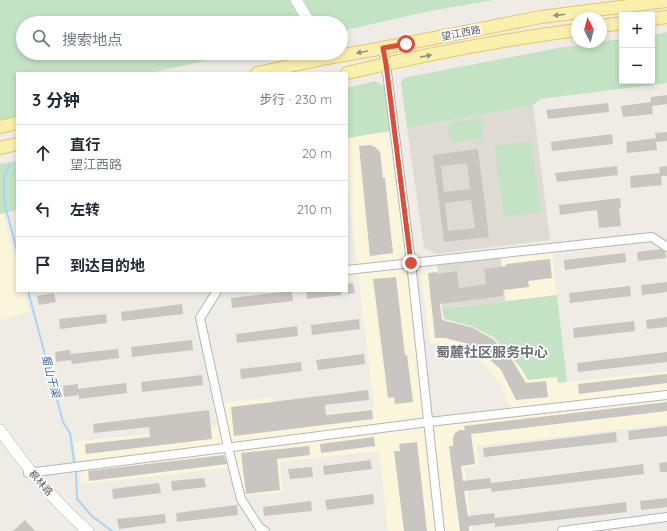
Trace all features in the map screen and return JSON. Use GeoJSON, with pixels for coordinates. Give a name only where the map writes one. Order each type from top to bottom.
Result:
{"type":"FeatureCollection","features":[{"type":"Feature","properties":{"kind":"main road"},"geometry":{"type":"LineString","coordinates":[[296,0],[306,16]]}},
{"type":"Feature","properties":{"kind":"main road","name":"望江西路"},"geometry":{"type":"LineString","coordinates":[[348,52],[383,48],[541,17],[667,1]]}},
{"type":"Feature","properties":{"kind":"main road"},"geometry":{"type":"LineString","coordinates":[[655,19],[667,17]]}},
{"type":"Feature","properties":{"kind":"main road"},"geometry":{"type":"LineString","coordinates":[[607,25],[619,23]]}},
{"type":"Feature","properties":{"kind":"main road","name":"望江西路"},"geometry":{"type":"LineString","coordinates":[[348,73],[523,37],[571,31]]}},
{"type":"Feature","properties":{"kind":"main road","name":"望江西路"},"geometry":{"type":"LineString","coordinates":[[261,72],[307,60]]}},
{"type":"Feature","properties":{"kind":"main road"},"geometry":{"type":"LineString","coordinates":[[0,127],[16,123]]}},
{"type":"Feature","properties":{"kind":"main road"},"geometry":{"type":"LineString","coordinates":[[0,148],[16,144]]}},
{"type":"Feature","properties":{"kind":"main road","name":"枫林路"},"geometry":{"type":"LineString","coordinates":[[0,430],[28,473],[63,517],[79,531]]}},
{"type":"Feature","properties":{"kind":"main road","name":"枫林路"},"geometry":{"type":"LineString","coordinates":[[0,443],[67,513],[88,531]]}},
{"type":"Feature","properties":{"kind":"street"},"geometry":{"type":"LineString","coordinates":[[383,48],[411,263],[440,531]]}},
{"type":"Feature","properties":{"kind":"street"},"geometry":{"type":"LineString","coordinates":[[348,270],[652,237],[667,246]]}},
{"type":"Feature","properties":{"kind":"street"},"geometry":{"type":"LineString","coordinates":[[216,292],[200,318],[241,500],[259,527],[265,531]]}},
{"type":"Feature","properties":{"kind":"street"},"geometry":{"type":"LineString","coordinates":[[28,473],[429,422],[667,394]]}},
{"type":"Feature","properties":{"kind":"street"},"geometry":{"type":"LineString","coordinates":[[562,531],[667,518]]}},
{"type":"Feature","properties":{"kind":"shaded area"},"geometry":{"type":"Polygon","coordinates":[[[533,105],[550,240],[436,254],[424,248],[407,128],[533,105]]]}},
{"type":"Feature","properties":{"kind":"shaded area"},"geometry":{"type":"Polygon","coordinates":[[[390,131],[425,418],[510,408],[499,382],[482,362],[462,348],[437,343],[430,344],[421,275],[437,265],[444,319],[471,326],[493,337],[521,368],[528,380],[557,377],[558,383],[667,371],[667,424],[477,446],[479,466],[465,468],[472,531],[388,531],[379,451],[280,462],[283,492],[235,497],[229,468],[82,484],[74,442],[217,426],[213,404],[272,397],[276,420],[374,408],[348,189],[348,138],[390,131]]]}},
{"type":"Feature","properties":{"kind":"shaded area"},"geometry":{"type":"Polygon","coordinates":[[[3,213],[16,260],[16,292],[24,292],[29,311],[0,320],[0,214],[3,213]]]}},
{"type":"Feature","properties":{"kind":"shaded area"},"geometry":{"type":"Polygon","coordinates":[[[552,252],[557,295],[506,301],[501,258],[552,252]]]}},
{"type":"Feature","properties":{"kind":"shaded area"},"geometry":{"type":"Polygon","coordinates":[[[501,258],[505,301],[442,309],[437,265],[501,258]]]}},
{"type":"Feature","properties":{"kind":"green space"},"geometry":{"type":"Polygon","coordinates":[[[0,0],[494,0],[430,11],[348,29],[348,16],[16,16],[16,60],[208,60],[154,72],[16,72],[16,123],[0,127],[0,0]]]}},
{"type":"Feature","properties":{"kind":"green space"},"geometry":{"type":"Polygon","coordinates":[[[667,32],[667,83],[540,99],[533,105],[407,128],[401,83],[403,78],[558,48],[571,46],[571,48],[607,48],[607,41],[619,39],[619,84],[655,84],[655,34],[667,32]]]}},
{"type":"Feature","properties":{"kind":"green space"},"geometry":{"type":"Polygon","coordinates":[[[375,81],[386,87],[390,131],[348,138],[348,88],[375,81]]]}},
{"type":"Feature","properties":{"kind":"green space"},"geometry":{"type":"Polygon","coordinates":[[[482,118],[484,138],[451,142],[448,123],[482,118]]]}},
{"type":"Feature","properties":{"kind":"green space"},"geometry":{"type":"Polygon","coordinates":[[[531,141],[541,212],[504,216],[495,146],[531,141]]]}},
{"type":"Feature","properties":{"kind":"green space"},"geometry":{"type":"Polygon","coordinates":[[[16,161],[16,210],[0,214],[0,164],[16,161]]]}},
{"type":"Feature","properties":{"kind":"green space"},"geometry":{"type":"Polygon","coordinates":[[[557,295],[567,382],[558,383],[557,377],[528,380],[521,368],[493,337],[471,326],[444,319],[442,309],[557,295]]]}},
{"type":"Feature","properties":{"kind":"building"},"geometry":{"type":"Polygon","coordinates":[[[667,95],[667,104],[652,106],[653,114],[623,117],[621,106],[651,102],[651,97],[667,95]]]}},
{"type":"Feature","properties":{"kind":"building"},"geometry":{"type":"Polygon","coordinates":[[[608,103],[609,112],[548,119],[546,110],[608,103]]]}},
{"type":"Feature","properties":{"kind":"building"},"geometry":{"type":"Polygon","coordinates":[[[667,132],[667,141],[656,142],[657,150],[627,153],[626,142],[656,138],[655,133],[667,132]]]}},
{"type":"Feature","properties":{"kind":"building"},"geometry":{"type":"Polygon","coordinates":[[[612,134],[613,144],[552,151],[551,142],[612,134]]]}},
{"type":"Feature","properties":{"kind":"building"},"geometry":{"type":"Polygon","coordinates":[[[370,145],[375,147],[380,152],[383,178],[385,178],[393,253],[370,256],[359,146],[370,145]]]}},
{"type":"Feature","properties":{"kind":"building"},"geometry":{"type":"Polygon","coordinates":[[[478,149],[489,237],[444,242],[433,155],[478,149]],[[467,163],[441,166],[444,192],[470,189],[467,163]],[[471,200],[445,203],[448,231],[475,228],[471,200]]]}},
{"type":"Feature","properties":{"kind":"building"},"geometry":{"type":"Polygon","coordinates":[[[617,166],[618,175],[557,182],[555,173],[617,166]]]}},
{"type":"Feature","properties":{"kind":"building"},"geometry":{"type":"Polygon","coordinates":[[[667,166],[667,176],[661,176],[662,185],[631,188],[630,176],[660,173],[659,167],[667,166]]]}},
{"type":"Feature","properties":{"kind":"building"},"geometry":{"type":"Polygon","coordinates":[[[620,198],[621,208],[619,208],[621,226],[599,228],[597,210],[560,215],[559,205],[620,198]]]}},
{"type":"Feature","properties":{"kind":"building"},"geometry":{"type":"Polygon","coordinates":[[[661,249],[665,252],[666,258],[638,261],[637,252],[661,249]]]}},
{"type":"Feature","properties":{"kind":"building"},"geometry":{"type":"Polygon","coordinates":[[[625,253],[626,262],[565,270],[564,260],[625,253]]]}},
{"type":"Feature","properties":{"kind":"building"},"geometry":{"type":"Polygon","coordinates":[[[550,259],[552,278],[528,281],[529,287],[503,290],[503,296],[440,304],[442,320],[471,327],[493,339],[512,360],[526,383],[546,381],[548,397],[516,400],[501,370],[484,354],[465,343],[445,338],[435,338],[428,273],[437,272],[437,274],[457,271],[459,288],[486,284],[484,269],[506,266],[506,264],[550,259]]]}},
{"type":"Feature","properties":{"kind":"building"},"geometry":{"type":"Polygon","coordinates":[[[396,277],[405,355],[407,355],[413,402],[395,404],[394,397],[388,398],[373,279],[396,277]]]}},
{"type":"Feature","properties":{"kind":"building"},"geometry":{"type":"Polygon","coordinates":[[[667,282],[667,292],[642,295],[641,285],[667,282]]]}},
{"type":"Feature","properties":{"kind":"building"},"geometry":{"type":"Polygon","coordinates":[[[353,283],[355,293],[347,294],[348,284],[353,283]]]}},
{"type":"Feature","properties":{"kind":"building"},"geometry":{"type":"Polygon","coordinates":[[[630,286],[631,296],[570,303],[569,293],[630,286]]]}},
{"type":"Feature","properties":{"kind":"building"},"geometry":{"type":"Polygon","coordinates":[[[292,292],[293,301],[232,308],[231,298],[292,292]]]}},
{"type":"Feature","properties":{"kind":"building"},"geometry":{"type":"Polygon","coordinates":[[[306,292],[341,292],[341,295],[307,299],[306,292]]]}},
{"type":"Feature","properties":{"kind":"building"},"geometry":{"type":"Polygon","coordinates":[[[54,293],[56,302],[39,305],[37,296],[54,293]]]}},
{"type":"Feature","properties":{"kind":"building"},"geometry":{"type":"Polygon","coordinates":[[[182,304],[183,314],[122,321],[121,312],[182,304]]]}},
{"type":"Feature","properties":{"kind":"building"},"geometry":{"type":"Polygon","coordinates":[[[106,314],[107,323],[60,329],[59,319],[106,314]]]}},
{"type":"Feature","properties":{"kind":"building"},"geometry":{"type":"Polygon","coordinates":[[[667,317],[667,327],[647,329],[646,320],[667,317]]]}},
{"type":"Feature","properties":{"kind":"building"},"geometry":{"type":"Polygon","coordinates":[[[359,319],[360,329],[312,335],[311,325],[359,319]]]}},
{"type":"Feature","properties":{"kind":"building"},"geometry":{"type":"Polygon","coordinates":[[[634,321],[635,331],[574,338],[573,328],[634,321]]]}},
{"type":"Feature","properties":{"kind":"building"},"geometry":{"type":"Polygon","coordinates":[[[297,326],[298,336],[237,343],[236,334],[297,326]]]}},
{"type":"Feature","properties":{"kind":"building"},"geometry":{"type":"Polygon","coordinates":[[[192,340],[193,350],[132,357],[131,347],[192,340]]]}},
{"type":"Feature","properties":{"kind":"building"},"geometry":{"type":"Polygon","coordinates":[[[118,349],[119,358],[72,364],[71,360],[56,362],[55,352],[70,350],[71,354],[118,349]]]}},
{"type":"Feature","properties":{"kind":"building"},"geometry":{"type":"Polygon","coordinates":[[[667,352],[667,362],[578,372],[577,363],[667,352]]]}},
{"type":"Feature","properties":{"kind":"building"},"geometry":{"type":"Polygon","coordinates":[[[364,354],[365,364],[318,370],[316,360],[364,354]]]}},
{"type":"Feature","properties":{"kind":"building"},"geometry":{"type":"Polygon","coordinates":[[[301,362],[302,371],[241,379],[240,369],[301,362]]]}},
{"type":"Feature","properties":{"kind":"building"},"geometry":{"type":"Polygon","coordinates":[[[667,374],[667,383],[579,394],[578,384],[667,374]]]}},
{"type":"Feature","properties":{"kind":"building"},"geometry":{"type":"Polygon","coordinates":[[[202,375],[203,385],[142,392],[141,382],[202,375]]]}},
{"type":"Feature","properties":{"kind":"building"},"geometry":{"type":"Polygon","coordinates":[[[126,383],[127,393],[79,399],[79,395],[64,397],[63,386],[78,384],[78,389],[126,383]]]}},
{"type":"Feature","properties":{"kind":"building"},"geometry":{"type":"Polygon","coordinates":[[[368,390],[369,400],[325,405],[326,415],[372,410],[373,419],[234,436],[231,407],[368,390]]]}},
{"type":"Feature","properties":{"kind":"building"},"geometry":{"type":"Polygon","coordinates":[[[667,402],[667,411],[471,434],[475,464],[461,466],[463,481],[490,478],[491,483],[643,464],[644,474],[492,492],[491,488],[464,491],[468,516],[494,513],[495,518],[626,502],[627,512],[495,527],[495,523],[469,526],[469,531],[460,531],[449,446],[453,446],[453,438],[455,433],[460,430],[465,430],[464,426],[667,402]]]}},
{"type":"Feature","properties":{"kind":"building"},"geometry":{"type":"Polygon","coordinates":[[[209,410],[212,439],[86,454],[85,444],[150,437],[149,427],[94,433],[93,424],[209,410]]]}},
{"type":"Feature","properties":{"kind":"building"},"geometry":{"type":"Polygon","coordinates":[[[667,426],[667,436],[629,440],[628,431],[667,426]]]}},
{"type":"Feature","properties":{"kind":"building"},"geometry":{"type":"Polygon","coordinates":[[[616,432],[617,442],[484,457],[483,448],[616,432]]]}},
{"type":"Feature","properties":{"kind":"building"},"geometry":{"type":"Polygon","coordinates":[[[374,437],[375,446],[321,453],[320,444],[374,437]]]}},
{"type":"Feature","properties":{"kind":"building"},"geometry":{"type":"Polygon","coordinates":[[[417,442],[427,531],[404,531],[394,451],[400,451],[399,444],[417,442]]]}},
{"type":"Feature","properties":{"kind":"building"},"geometry":{"type":"Polygon","coordinates":[[[309,446],[310,455],[277,459],[280,490],[246,494],[241,453],[309,446]]]}},
{"type":"Feature","properties":{"kind":"building"},"geometry":{"type":"Polygon","coordinates":[[[224,455],[227,464],[89,481],[88,471],[224,455]]]}},
{"type":"Feature","properties":{"kind":"building"},"geometry":{"type":"Polygon","coordinates":[[[370,460],[372,469],[324,475],[323,466],[370,460]]]}},
{"type":"Feature","properties":{"kind":"building"},"geometry":{"type":"Polygon","coordinates":[[[667,462],[667,472],[660,472],[659,463],[667,462]]]}},
{"type":"Feature","properties":{"kind":"building"},"geometry":{"type":"Polygon","coordinates":[[[312,467],[313,477],[290,479],[288,469],[312,467]]]}},
{"type":"Feature","properties":{"kind":"building"},"geometry":{"type":"Polygon","coordinates":[[[204,478],[206,487],[172,491],[171,481],[204,478]]]}},
{"type":"Feature","properties":{"kind":"building"},"geometry":{"type":"Polygon","coordinates":[[[159,483],[161,493],[113,499],[112,489],[159,483]]]}},
{"type":"Feature","properties":{"kind":"building"},"geometry":{"type":"Polygon","coordinates":[[[373,494],[374,504],[327,510],[325,500],[373,494]]]}},
{"type":"Feature","properties":{"kind":"building"},"geometry":{"type":"Polygon","coordinates":[[[667,498],[667,507],[641,510],[640,501],[667,498]]]}},
{"type":"Feature","properties":{"kind":"building"},"geometry":{"type":"Polygon","coordinates":[[[311,501],[312,511],[264,516],[263,507],[311,501]]]}},
{"type":"Feature","properties":{"kind":"building"},"geometry":{"type":"Polygon","coordinates":[[[237,505],[238,515],[177,522],[176,513],[237,505]]]}},
{"type":"Feature","properties":{"kind":"building"},"geometry":{"type":"Polygon","coordinates":[[[165,514],[166,523],[119,529],[117,519],[165,514]]]}},
{"type":"Feature","properties":{"kind":"building"},"geometry":{"type":"Polygon","coordinates":[[[25,520],[35,531],[13,531],[25,520]]]}},
{"type":"Feature","properties":{"kind":"waterway","name":"蜀山干渠"},"geometry":{"type":"LineString","coordinates":[[10,164],[4,177],[4,201],[16,247]]}},
{"type":"Feature","properties":{"kind":"waterway","name":"蜀山干渠"},"geometry":{"type":"LineString","coordinates":[[28,292],[63,422],[70,433],[74,461]]}},
{"type":"Feature","properties":{"kind":"waterway","name":"蜀山干渠"},"geometry":{"type":"LineString","coordinates":[[76,472],[77,499],[92,516],[112,531]]}},
{"type":"Feature","properties":{"kind":"district","name":"蜀麓社区服务中心"},"geometry":{"type":"Point","coordinates":[492,352]}},
{"type":"Feature","properties":{"kind":"route"},"geometry":{"type":"LineString","coordinates":[[406,44],[383,48],[411,263]]}}]}
